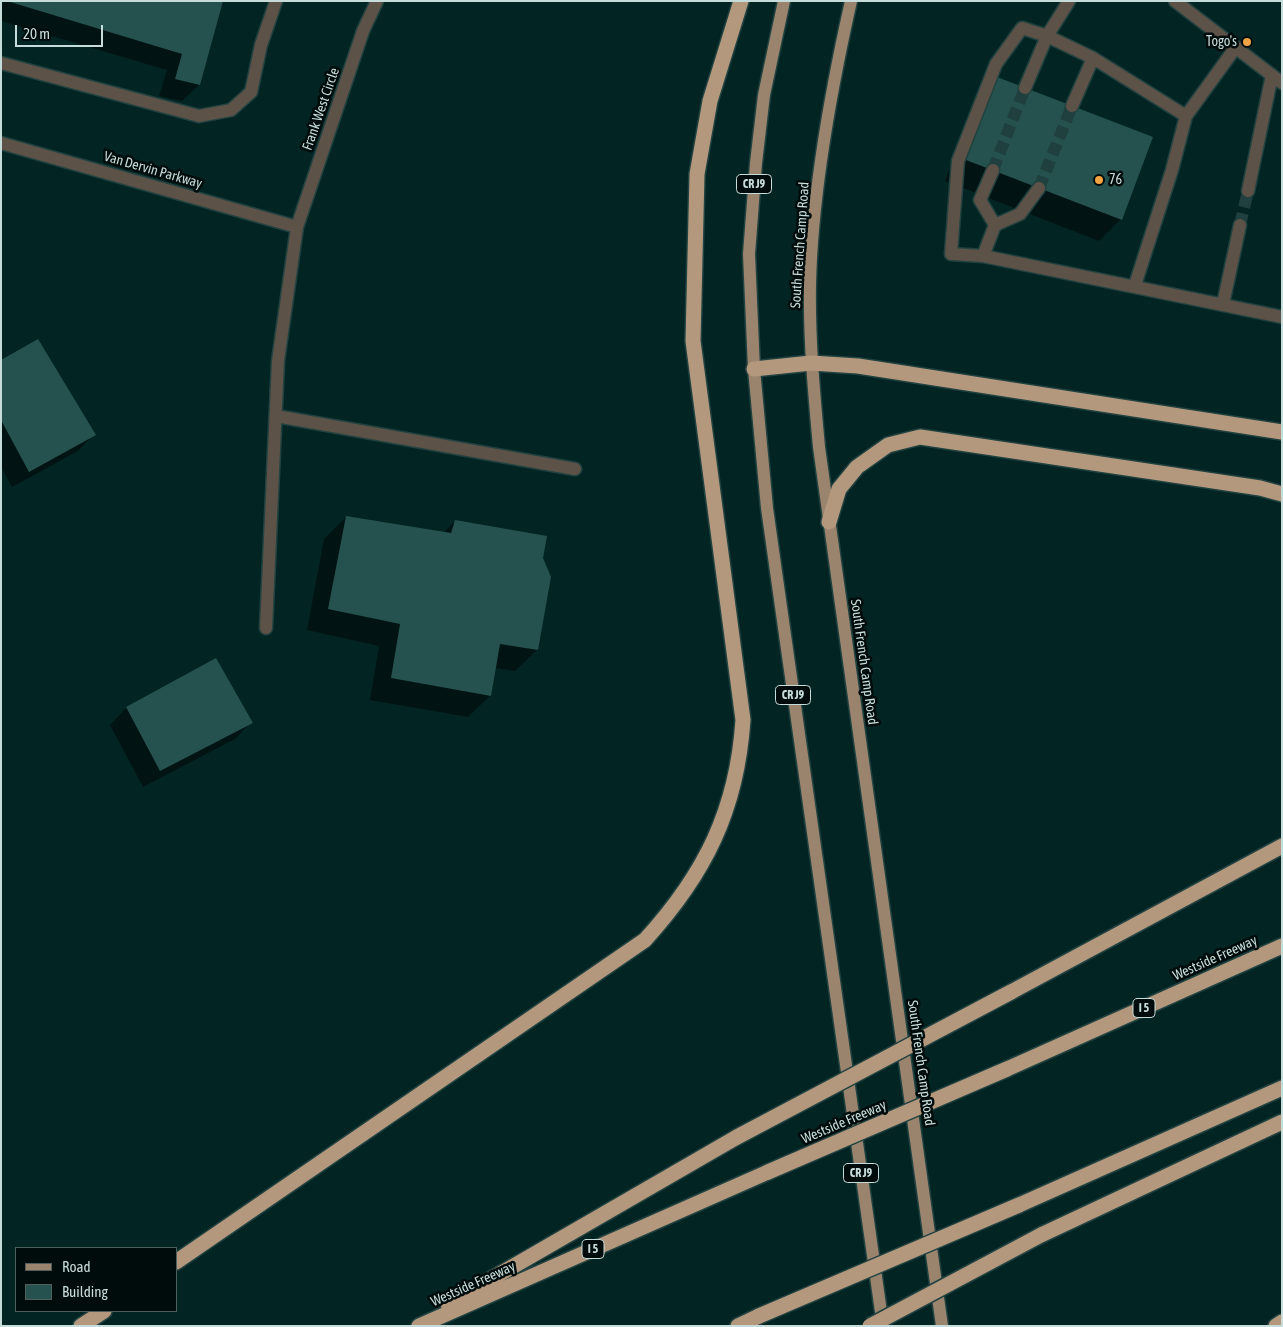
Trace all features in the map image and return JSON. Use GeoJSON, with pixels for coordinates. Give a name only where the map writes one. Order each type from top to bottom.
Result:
{"type":"FeatureCollection","features":[{"type":"Feature","properties":{"kind":"highway"},"geometry":{"type":"LineString","coordinates":[[178,1261],[645,940],[669,913],[701,867],[725,816],[741,756],[743,720],[693,341],[694,262],[698,164],[710,101],[741,1]]}},
{"type":"Feature","properties":{"kind":"highway"},"geometry":{"type":"LineString","coordinates":[[754,369],[811,363],[910,372],[1282,432]]}},
{"type":"Feature","properties":{"kind":"highway"},"geometry":{"type":"LineString","coordinates":[[830,522],[839,488],[857,467],[888,445],[920,437],[1260,488],[1282,494]]}},
{"type":"Feature","properties":{"kind":"highway"},"geometry":{"type":"LineString","coordinates":[[410,1326],[737,1137],[1282,846]]}},
{"type":"Feature","properties":{"kind":"highway","name":"Westside Freeway"},"geometry":{"type":"LineString","coordinates":[[419,1326],[1007,1069],[1282,946]]}},
{"type":"Feature","properties":{"kind":"highway"},"geometry":{"type":"LineString","coordinates":[[738,1326],[1019,1205],[1282,1088]]}},
{"type":"Feature","properties":{"kind":"highway"},"geometry":{"type":"LineString","coordinates":[[870,1326],[1042,1235],[1282,1122]]}},
{"type":"Feature","properties":{"kind":"highway"},"geometry":{"type":"LineString","coordinates":[[82,1326],[103,1312]]}},
{"type":"Feature","properties":{"kind":"highway"},"geometry":{"type":"LineString","coordinates":[[1276,1326],[1282,1322]]}},
{"type":"Feature","properties":{"kind":"main road","name":"CR J9"},"geometry":{"type":"LineString","coordinates":[[784,1],[764,95],[756,163],[750,254],[754,369],[767,508],[883,1326]]}},
{"type":"Feature","properties":{"kind":"main road","name":"South French Camp Road"},"geometry":{"type":"LineString","coordinates":[[851,1],[827,124],[817,206],[810,281],[811,363],[819,447],[942,1326]]}},
{"type":"Feature","properties":{"kind":"street"},"geometry":{"type":"LineString","coordinates":[[1,63],[199,116],[231,110],[251,92],[261,45],[276,1]]}},
{"type":"Feature","properties":{"kind":"street","name":"Frank West Circle"},"geometry":{"type":"LineString","coordinates":[[266,628],[278,361],[297,227],[363,31],[376,1]]}},
{"type":"Feature","properties":{"kind":"street"},"geometry":{"type":"LineString","coordinates":[[1025,88],[1047,36],[1069,1]]}},
{"type":"Feature","properties":{"kind":"street"},"geometry":{"type":"LineString","coordinates":[[1175,1],[1277,79],[1248,191]]}},
{"type":"Feature","properties":{"kind":"street"},"geometry":{"type":"LineString","coordinates":[[1186,116],[1092,58],[1047,36],[1022,28],[996,64],[958,161],[951,254],[982,256],[1282,317]]}},
{"type":"Feature","properties":{"kind":"street"},"geometry":{"type":"LineString","coordinates":[[1135,286],[1172,170],[1186,116],[1236,47]]}},
{"type":"Feature","properties":{"kind":"street"},"geometry":{"type":"LineString","coordinates":[[1072,106],[1092,58]]}},
{"type":"Feature","properties":{"kind":"street","name":"Van Dervin Parkway"},"geometry":{"type":"LineString","coordinates":[[1,143],[297,227]]}},
{"type":"Feature","properties":{"kind":"street"},"geometry":{"type":"LineString","coordinates":[[993,170],[980,200],[995,225]]}},
{"type":"Feature","properties":{"kind":"street"},"geometry":{"type":"LineString","coordinates":[[982,256],[995,225],[1020,214],[1040,188]]}},
{"type":"Feature","properties":{"kind":"street"},"geometry":{"type":"LineString","coordinates":[[1223,304],[1240,225]]}},
{"type":"Feature","properties":{"kind":"street"},"geometry":{"type":"LineString","coordinates":[[276,416],[575,469]]}},
{"type":"Feature","properties":{"kind":"building"},"geometry":{"type":"Polygon","coordinates":[[[7,1],[223,1],[200,85],[175,79],[182,54],[7,1]]]}},
{"type":"Feature","properties":{"kind":"building"},"geometry":{"type":"Polygon","coordinates":[[[997,77],[1153,137],[1122,220],[966,160],[997,77]]]}},
{"type":"Feature","properties":{"kind":"building"},"geometry":{"type":"Polygon","coordinates":[[[38,339],[96,435],[29,472],[1,420],[1,360],[38,339]]]}},
{"type":"Feature","properties":{"kind":"building"},"geometry":{"type":"Polygon","coordinates":[[[346,516],[451,533],[455,520],[547,536],[543,558],[551,577],[538,650],[500,644],[491,696],[391,678],[400,624],[328,609],[346,516]]]}},
{"type":"Feature","properties":{"kind":"building"},"geometry":{"type":"Polygon","coordinates":[[[216,658],[253,723],[160,771],[126,707],[216,658]]]}},
{"type":"Feature","properties":{"kind":"tunnel"},"geometry":{"type":"LineString","coordinates":[[993,170],[1025,88]]}},
{"type":"Feature","properties":{"kind":"tunnel"},"geometry":{"type":"LineString","coordinates":[[1039,188],[1072,106]]}},
{"type":"Feature","properties":{"kind":"tunnel"},"geometry":{"type":"LineString","coordinates":[[1240,225],[1248,191]]}},
{"type":"Feature","properties":{"kind":"place","name":"Togo's"},"geometry":{"type":"Point","coordinates":[1247,42]}},
{"type":"Feature","properties":{"kind":"place","name":"76"},"geometry":{"type":"Point","coordinates":[1099,180]}}]}
